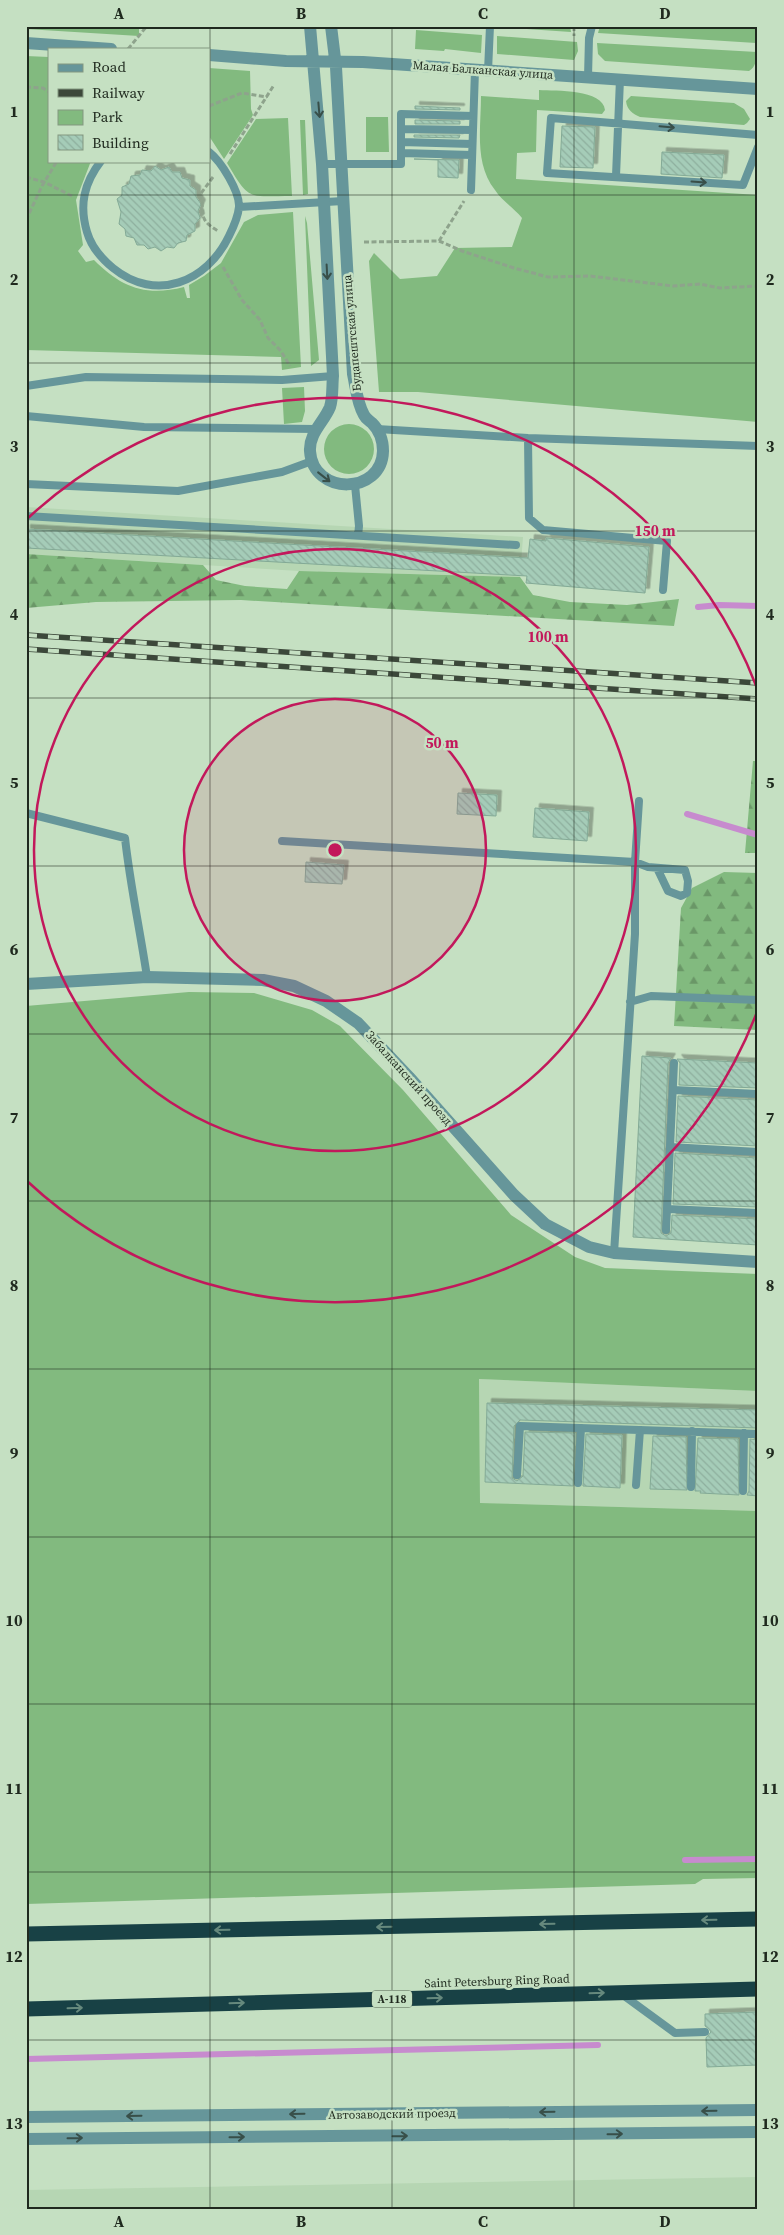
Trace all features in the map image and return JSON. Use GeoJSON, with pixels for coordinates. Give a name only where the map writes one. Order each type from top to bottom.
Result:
{"type":"FeatureCollection","features":[{"type":"Feature","properties":{"kind":"highway"},"geometry":{"type":"LineString","coordinates":[[26,1934],[758,1919]]}},
{"type":"Feature","properties":{"kind":"highway","name":"Saint Petersburg Ring Road"},"geometry":{"type":"LineString","coordinates":[[26,2009],[758,1988]]}},
{"type":"Feature","properties":{"kind":"street","name":"Будапештская улица"},"geometry":{"type":"LineString","coordinates":[[310,26],[322,164],[332,376],[331,404],[324,420],[315,429],[311,440],[312,462]]}},
{"type":"Feature","properties":{"kind":"street","name":"Будапештская улица"},"geometry":{"type":"LineString","coordinates":[[331,26],[342,164],[353,374],[358,400],[364,417],[377,429],[382,440],[383,452],[380,462],[370,476],[355,485]]}},
{"type":"Feature","properties":{"kind":"street"},"geometry":{"type":"LineString","coordinates":[[26,43],[97,48]]}},
{"type":"Feature","properties":{"kind":"street","name":"Малая Балканская улица"},"geometry":{"type":"LineString","coordinates":[[210,55],[758,89]]}},
{"type":"Feature","properties":{"kind":"street"},"geometry":{"type":"LineString","coordinates":[[312,462],[317,471],[329,481],[345,486],[355,485]]}},
{"type":"Feature","properties":{"kind":"street","name":"Забалканский проезд"},"geometry":{"type":"LineString","coordinates":[[26,984],[147,977],[263,980],[294,986],[326,1001],[358,1022],[514,1195],[545,1224],[589,1247],[614,1254],[758,1262]]}},
{"type":"Feature","properties":{"kind":"street","name":"Автозаводский проезд"},"geometry":{"type":"LineString","coordinates":[[26,2117],[758,2110]]}},
{"type":"Feature","properties":{"kind":"street","name":"Автозаводский проезд"},"geometry":{"type":"LineString","coordinates":[[26,2139],[758,2132]]}},
{"type":"Feature","properties":{"kind":"lane"},"geometry":{"type":"LineString","coordinates":[[488,71],[490,26]]}},
{"type":"Feature","properties":{"kind":"lane"},"geometry":{"type":"LineString","coordinates":[[588,77],[589,38],[592,26]]}},
{"type":"Feature","properties":{"kind":"lane"},"geometry":{"type":"LineString","coordinates":[[471,190],[475,70]]}},
{"type":"Feature","properties":{"kind":"lane"},"geometry":{"type":"LineString","coordinates":[[616,176],[620,79]]}},
{"type":"Feature","properties":{"kind":"lane"},"geometry":{"type":"LineString","coordinates":[[322,164],[401,164],[401,114],[473,116]]}},
{"type":"Feature","properties":{"kind":"lane"},"geometry":{"type":"LineString","coordinates":[[758,135],[551,118],[547,173],[743,185],[758,147]]}},
{"type":"Feature","properties":{"kind":"lane"},"geometry":{"type":"LineString","coordinates":[[401,128],[473,130]]}},
{"type":"Feature","properties":{"kind":"lane"},"geometry":{"type":"LineString","coordinates":[[401,142],[472,144]]}},
{"type":"Feature","properties":{"kind":"lane"},"geometry":{"type":"LineString","coordinates":[[100,162],[87,181],[83,208],[87,234],[94,247],[110,266],[123,276],[136,281],[168,285],[183,282],[194,276],[218,257],[233,227],[239,207],[236,195],[222,166],[210,153]]}},
{"type":"Feature","properties":{"kind":"lane"},"geometry":{"type":"LineString","coordinates":[[401,153],[472,155]]}},
{"type":"Feature","properties":{"kind":"lane"},"geometry":{"type":"LineString","coordinates":[[239,207],[343,201]]}},
{"type":"Feature","properties":{"kind":"lane"},"geometry":{"type":"LineString","coordinates":[[26,386],[86,377],[291,379],[332,376]]}},
{"type":"Feature","properties":{"kind":"lane"},"geometry":{"type":"LineString","coordinates":[[26,416],[144,427],[315,429]]}},
{"type":"Feature","properties":{"kind":"lane"},"geometry":{"type":"LineString","coordinates":[[377,429],[528,438],[758,446]]}},
{"type":"Feature","properties":{"kind":"lane"},"geometry":{"type":"LineString","coordinates":[[528,438],[530,518],[543,530],[667,541],[663,590]]}},
{"type":"Feature","properties":{"kind":"lane"},"geometry":{"type":"LineString","coordinates":[[26,484],[178,491],[282,472],[312,462]]}},
{"type":"Feature","properties":{"kind":"lane"},"geometry":{"type":"LineString","coordinates":[[355,485],[359,526],[358,536]]}},
{"type":"Feature","properties":{"kind":"lane"},"geometry":{"type":"LineString","coordinates":[[26,516],[516,545]]}},
{"type":"Feature","properties":{"kind":"lane"},"geometry":{"type":"LineString","coordinates":[[614,1254],[635,934],[635,862],[639,801]]}},
{"type":"Feature","properties":{"kind":"lane"},"geometry":{"type":"LineString","coordinates":[[26,813],[125,838],[131,887],[139,921],[147,977]]}},
{"type":"Feature","properties":{"kind":"lane"},"geometry":{"type":"LineString","coordinates":[[282,841],[635,862],[657,868],[685,870],[688,881],[687,893],[681,896],[668,892],[657,868]]}},
{"type":"Feature","properties":{"kind":"lane"},"geometry":{"type":"LineString","coordinates":[[630,1002],[651,996],[758,1000]]}},
{"type":"Feature","properties":{"kind":"lane"},"geometry":{"type":"LineString","coordinates":[[666,1230],[674,1063]]}},
{"type":"Feature","properties":{"kind":"lane"},"geometry":{"type":"LineString","coordinates":[[673,1090],[758,1094]]}},
{"type":"Feature","properties":{"kind":"lane"},"geometry":{"type":"LineString","coordinates":[[670,1147],[758,1152]]}},
{"type":"Feature","properties":{"kind":"lane"},"geometry":{"type":"LineString","coordinates":[[667,1209],[758,1213]]}},
{"type":"Feature","properties":{"kind":"lane"},"geometry":{"type":"LineString","coordinates":[[517,1475],[520,1426],[758,1434]]}},
{"type":"Feature","properties":{"kind":"lane"},"geometry":{"type":"LineString","coordinates":[[578,1483],[580,1428]]}},
{"type":"Feature","properties":{"kind":"lane"},"geometry":{"type":"LineString","coordinates":[[636,1485],[640,1430]]}},
{"type":"Feature","properties":{"kind":"lane"},"geometry":{"type":"LineString","coordinates":[[691,1487],[692,1431]]}},
{"type":"Feature","properties":{"kind":"lane"},"geometry":{"type":"LineString","coordinates":[[743,1491],[744,1433]]}},
{"type":"Feature","properties":{"kind":"lane"},"geometry":{"type":"LineString","coordinates":[[619,1992],[675,2033],[705,2032]]}},
{"type":"Feature","properties":{"kind":"path"},"geometry":{"type":"LineString","coordinates":[[129,48],[147,26]]}},
{"type":"Feature","properties":{"kind":"path"},"geometry":{"type":"LineString","coordinates":[[574,26],[574,37]]}},
{"type":"Feature","properties":{"kind":"path"},"geometry":{"type":"LineString","coordinates":[[221,232],[212,227],[201,213],[202,200],[199,196],[222,166],[274,85]]}},
{"type":"Feature","properties":{"kind":"path"},"geometry":{"type":"LineString","coordinates":[[26,87],[43,88],[48,91]]}},
{"type":"Feature","properties":{"kind":"path"},"geometry":{"type":"LineString","coordinates":[[210,106],[242,93],[267,97]]}},
{"type":"Feature","properties":{"kind":"path"},"geometry":{"type":"LineString","coordinates":[[26,220],[44,182],[56,162]]}},
{"type":"Feature","properties":{"kind":"path"},"geometry":{"type":"LineString","coordinates":[[26,177],[44,182],[73,197]]}},
{"type":"Feature","properties":{"kind":"path"},"geometry":{"type":"LineString","coordinates":[[439,240],[471,190]]}},
{"type":"Feature","properties":{"kind":"path"},"geometry":{"type":"LineString","coordinates":[[364,242],[439,240],[462,251],[514,268],[548,276],[590,276],[673,286],[700,284],[720,288],[758,286]]}},
{"type":"Feature","properties":{"kind":"path"},"geometry":{"type":"LineString","coordinates":[[218,257],[242,300],[260,320],[268,338],[281,351],[289,364],[291,379]]}},
{"type":"Feature","properties":{"kind":"shaded area"},"geometry":{"type":"Polygon","coordinates":[[[26,507],[523,537],[520,577],[299,571],[26,554],[26,507]]]}},
{"type":"Feature","properties":{"kind":"shaded area"},"geometry":{"type":"Polygon","coordinates":[[[479,1379],[758,1391],[758,1511],[480,1503],[479,1379]]]}},
{"type":"Feature","properties":{"kind":"shaded area"},"geometry":{"type":"Polygon","coordinates":[[[758,2177],[758,2209],[26,2209],[26,2190],[758,2177]]]}},
{"type":"Feature","properties":{"kind":"green space"},"geometry":{"type":"Polygon","coordinates":[[[26,26],[139,26],[139,36],[26,29],[26,26]]]}},
{"type":"Feature","properties":{"kind":"green space"},"geometry":{"type":"Polygon","coordinates":[[[570,26],[571,32],[497,27],[570,26]]]}},
{"type":"Feature","properties":{"kind":"green space"},"geometry":{"type":"Polygon","coordinates":[[[600,26],[756,26],[756,43],[598,33],[600,26]]]}},
{"type":"Feature","properties":{"kind":"green space"},"geometry":{"type":"Polygon","coordinates":[[[416,30],[482,35],[481,53],[445,49],[444,51],[415,49],[416,30]]]}},
{"type":"Feature","properties":{"kind":"green space"},"geometry":{"type":"Polygon","coordinates":[[[497,36],[577,42],[578,51],[574,60],[497,54],[497,36]]]}},
{"type":"Feature","properties":{"kind":"green space"},"geometry":{"type":"Polygon","coordinates":[[[597,43],[757,52],[754,65],[749,71],[605,61],[598,54],[597,43]]]}},
{"type":"Feature","properties":{"kind":"green space"},"geometry":{"type":"Polygon","coordinates":[[[26,56],[48,57],[48,162],[91,162],[76,200],[83,245],[78,251],[86,262],[94,260],[114,277],[134,287],[157,291],[184,287],[187,298],[190,298],[189,285],[221,263],[244,222],[258,215],[293,212],[301,367],[282,370],[281,357],[26,350],[26,56]]]}},
{"type":"Feature","properties":{"kind":"green space"},"geometry":{"type":"Polygon","coordinates":[[[210,68],[250,71],[251,109],[253,115],[224,159],[210,138],[210,68]]]}},
{"type":"Feature","properties":{"kind":"green space"},"geometry":{"type":"Polygon","coordinates":[[[539,90],[578,92],[588,95],[602,103],[605,110],[602,114],[537,110],[536,152],[517,153],[516,179],[758,195],[758,422],[418,392],[379,392],[369,261],[374,253],[400,279],[437,276],[455,248],[512,247],[522,218],[498,194],[488,180],[481,157],[480,145],[481,96],[539,100],[539,90]]]}},
{"type":"Feature","properties":{"kind":"green space"},"geometry":{"type":"Polygon","coordinates":[[[631,96],[734,103],[744,109],[750,119],[744,125],[640,117],[628,107],[626,101],[631,96]]]}},
{"type":"Feature","properties":{"kind":"green space"},"geometry":{"type":"Polygon","coordinates":[[[366,117],[388,117],[389,152],[366,152],[366,117]]]}},
{"type":"Feature","properties":{"kind":"green space"},"geometry":{"type":"Polygon","coordinates":[[[288,118],[292,196],[258,196],[246,191],[227,163],[256,119],[288,118]]]}},
{"type":"Feature","properties":{"kind":"green space"},"geometry":{"type":"Polygon","coordinates":[[[300,120],[305,120],[308,194],[303,195],[300,120]]]}},
{"type":"Feature","properties":{"kind":"green space"},"geometry":{"type":"Polygon","coordinates":[[[305,216],[319,360],[311,366],[305,216]]]}},
{"type":"Feature","properties":{"kind":"green space"},"geometry":{"type":"Polygon","coordinates":[[[304,387],[305,411],[302,422],[284,424],[282,388],[304,387]]]}},
{"type":"Feature","properties":{"kind":"green space"},"geometry":{"type":"Polygon","coordinates":[[[344,424],[354,424],[367,431],[374,444],[374,454],[367,467],[354,474],[344,474],[335,470],[328,463],[324,454],[324,444],[328,435],[335,428],[344,424]]]}},
{"type":"Feature","properties":{"kind":"green space"},"geometry":{"type":"Polygon","coordinates":[[[26,554],[203,565],[216,580],[245,586],[287,589],[299,571],[520,577],[533,595],[570,602],[627,605],[679,599],[674,626],[241,600],[96,602],[26,608],[26,554]]]}},
{"type":"Feature","properties":{"kind":"green space"},"geometry":{"type":"Polygon","coordinates":[[[753,761],[758,761],[758,853],[745,853],[753,761]]]}},
{"type":"Feature","properties":{"kind":"green space"},"geometry":{"type":"Polygon","coordinates":[[[724,872],[758,873],[758,1030],[674,1026],[681,908],[692,888],[724,872]]]}},
{"type":"Feature","properties":{"kind":"green space"},"geometry":{"type":"Polygon","coordinates":[[[189,992],[254,993],[312,1010],[340,1026],[403,1090],[511,1215],[575,1257],[605,1268],[758,1274],[758,1391],[479,1379],[480,1503],[758,1511],[758,1878],[703,1879],[695,1884],[26,1904],[26,1006],[189,992]]]}},
{"type":"Feature","properties":{"kind":"building"},"geometry":{"type":"Polygon","coordinates":[[[415,106],[460,108],[460,110],[415,109],[415,106]]]}},
{"type":"Feature","properties":{"kind":"building"},"geometry":{"type":"Polygon","coordinates":[[[415,120],[460,121],[460,124],[415,124],[415,120]]]}},
{"type":"Feature","properties":{"kind":"building"},"geometry":{"type":"Polygon","coordinates":[[[562,126],[595,127],[593,168],[560,167],[562,126]]]}},
{"type":"Feature","properties":{"kind":"building"},"geometry":{"type":"Polygon","coordinates":[[[414,135],[460,135],[459,138],[414,137],[414,135]]]}},
{"type":"Feature","properties":{"kind":"building"},"geometry":{"type":"Polygon","coordinates":[[[662,152],[724,155],[722,178],[661,174],[662,152]]]}},
{"type":"Feature","properties":{"kind":"building"},"geometry":{"type":"Polygon","coordinates":[[[414,159],[459,160],[458,178],[438,177],[438,160],[414,159]]]}},
{"type":"Feature","properties":{"kind":"building"},"geometry":{"type":"Polygon","coordinates":[[[155,166],[161,170],[169,167],[172,172],[180,172],[182,178],[190,180],[190,186],[196,190],[196,197],[201,204],[198,211],[200,218],[195,224],[195,231],[187,235],[186,241],[178,243],[174,248],[167,247],[161,251],[155,247],[148,249],[144,245],[137,245],[134,238],[126,236],[125,229],[119,224],[121,212],[117,199],[122,195],[122,187],[129,184],[131,176],[140,175],[142,170],[151,171],[155,166]]]}},
{"type":"Feature","properties":{"kind":"building"},"geometry":{"type":"Polygon","coordinates":[[[26,529],[528,558],[530,539],[546,541],[546,538],[649,547],[645,593],[526,583],[527,576],[26,548],[26,529]]]}},
{"type":"Feature","properties":{"kind":"building"},"geometry":{"type":"Polygon","coordinates":[[[458,793],[497,795],[496,816],[457,814],[458,793]]]}},
{"type":"Feature","properties":{"kind":"building"},"geometry":{"type":"Polygon","coordinates":[[[535,808],[589,812],[587,841],[533,837],[535,808]]]}},
{"type":"Feature","properties":{"kind":"building"},"geometry":{"type":"Polygon","coordinates":[[[306,862],[344,865],[342,884],[305,882],[306,862]]]}},
{"type":"Feature","properties":{"kind":"building"},"geometry":{"type":"Polygon","coordinates":[[[642,1056],[671,1058],[668,1063],[661,1233],[666,1236],[671,1233],[672,1215],[758,1219],[758,1245],[633,1237],[642,1056]]]}},
{"type":"Feature","properties":{"kind":"building"},"geometry":{"type":"Polygon","coordinates":[[[677,1059],[758,1063],[758,1088],[679,1085],[680,1063],[677,1059]]]}},
{"type":"Feature","properties":{"kind":"building"},"geometry":{"type":"Polygon","coordinates":[[[678,1096],[758,1100],[758,1146],[676,1142],[678,1096]]]}},
{"type":"Feature","properties":{"kind":"building"},"geometry":{"type":"Polygon","coordinates":[[[675,1153],[758,1158],[758,1207],[673,1204],[675,1153]]]}},
{"type":"Feature","properties":{"kind":"building"},"geometry":{"type":"Polygon","coordinates":[[[487,1403],[758,1410],[758,1428],[520,1420],[514,1426],[512,1478],[517,1481],[523,1476],[525,1432],[575,1433],[573,1486],[485,1482],[487,1403]]]}},
{"type":"Feature","properties":{"kind":"building"},"geometry":{"type":"Polygon","coordinates":[[[586,1434],[622,1435],[620,1488],[583,1486],[586,1434]]]}},
{"type":"Feature","properties":{"kind":"building"},"geometry":{"type":"Polygon","coordinates":[[[653,1436],[686,1437],[687,1490],[650,1489],[653,1436]]]}},
{"type":"Feature","properties":{"kind":"building"},"geometry":{"type":"Polygon","coordinates":[[[698,1438],[738,1439],[739,1495],[700,1493],[701,1491],[695,1491],[698,1438]]]}},
{"type":"Feature","properties":{"kind":"building"},"geometry":{"type":"Polygon","coordinates":[[[750,1439],[758,1440],[758,1496],[747,1495],[749,1491],[750,1439]]]}},
{"type":"Feature","properties":{"kind":"building"},"geometry":{"type":"Polygon","coordinates":[[[758,2012],[758,2065],[707,2067],[706,2038],[711,2032],[705,2026],[705,2014],[758,2012]]]}},
{"type":"Feature","properties":{"kind":"waterway"},"geometry":{"type":"LineString","coordinates":[[698,607],[719,605],[758,606]]}},
{"type":"Feature","properties":{"kind":"waterway"},"geometry":{"type":"LineString","coordinates":[[687,814],[758,835]]}},
{"type":"Feature","properties":{"kind":"waterway"},"geometry":{"type":"LineString","coordinates":[[685,1860],[758,1859]]}},
{"type":"Feature","properties":{"kind":"waterway"},"geometry":{"type":"LineString","coordinates":[[26,2059],[598,2045]]}},
{"type":"Feature","properties":{"kind":"railway"},"geometry":{"type":"LineString","coordinates":[[26,635],[758,683]]}},
{"type":"Feature","properties":{"kind":"railway"},"geometry":{"type":"LineString","coordinates":[[26,649],[758,699]]}}]}
